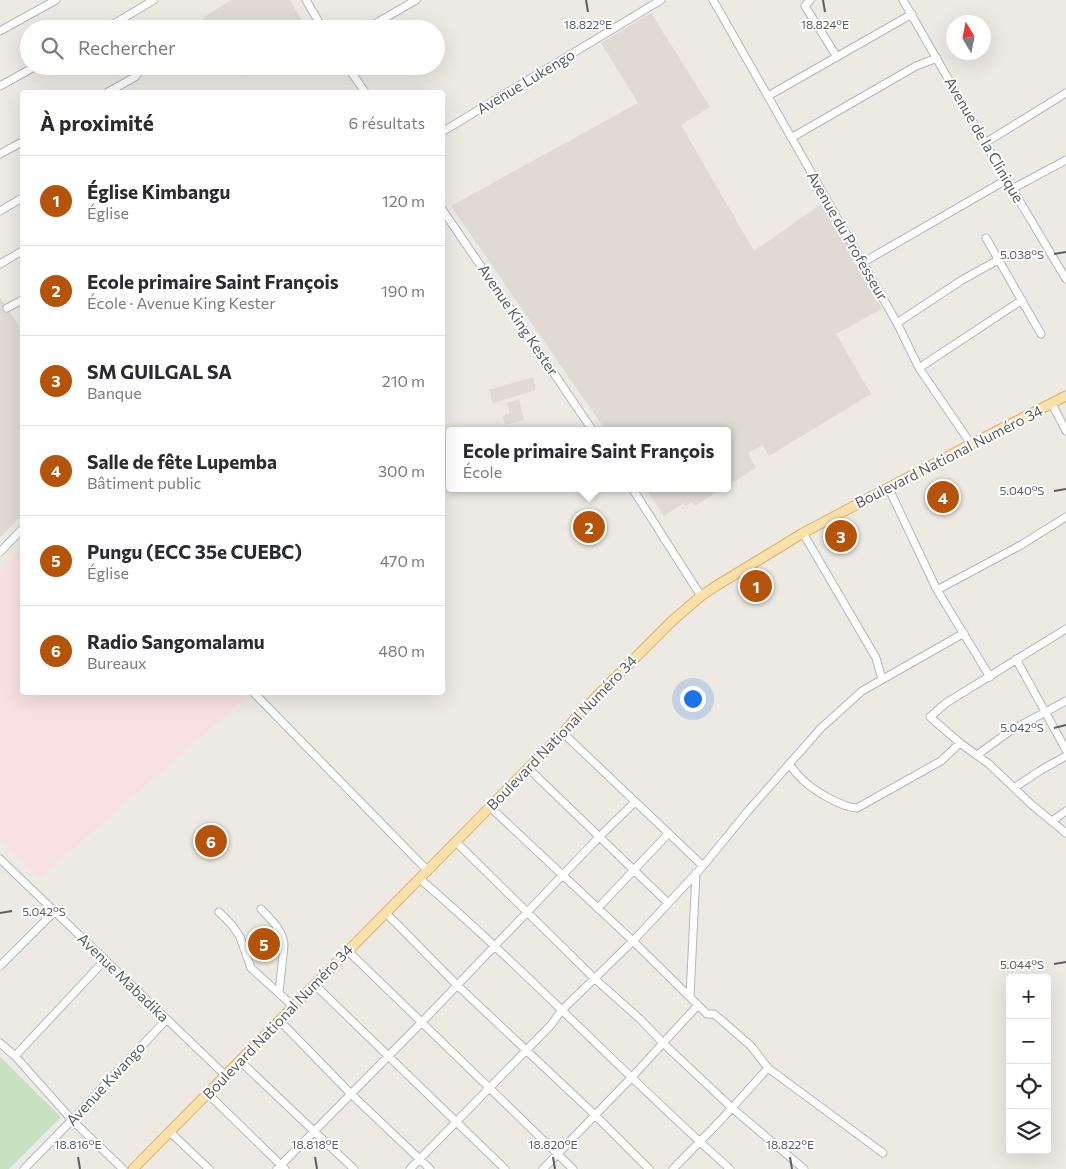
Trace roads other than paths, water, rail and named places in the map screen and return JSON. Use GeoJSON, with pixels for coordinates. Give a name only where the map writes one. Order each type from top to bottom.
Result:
{"type":"FeatureCollection","features":[{"type":"Feature","properties":{"kind":"main road","name":"Boulevard National Numéro 34"},"geometry":{"type":"LineString","coordinates":[[133,1169],[563,734],[581,712],[658,635],[701,596],[803,533],[888,487],[1066,396]]}},
{"type":"Feature","properties":{"kind":"street"},"geometry":{"type":"LineString","coordinates":[[0,31],[56,0]]}},
{"type":"Feature","properties":{"kind":"street"},"geometry":{"type":"LineString","coordinates":[[124,20],[154,0]]}},
{"type":"Feature","properties":{"kind":"street"},"geometry":{"type":"LineString","coordinates":[[306,0],[318,20]]}},
{"type":"Feature","properties":{"kind":"street"},"geometry":{"type":"LineString","coordinates":[[382,20],[416,0]]}},
{"type":"Feature","properties":{"kind":"street","name":"Avenue Lukengo"},"geometry":{"type":"LineString","coordinates":[[445,130],[661,0]]}},
{"type":"Feature","properties":{"kind":"street","name":"Avenue du Professeur"},"geometry":{"type":"LineString","coordinates":[[714,0],[897,323],[919,368],[971,444]]}},
{"type":"Feature","properties":{"kind":"street"},"geometry":{"type":"LineString","coordinates":[[810,0],[805,6],[837,57]]}},
{"type":"Feature","properties":{"kind":"street","name":"Avenue de la Clinique"},"geometry":{"type":"LineString","coordinates":[[903,0],[1006,180],[1066,279]]}},
{"type":"Feature","properties":{"kind":"street"},"geometry":{"type":"LineString","coordinates":[[768,96],[912,14]]}},
{"type":"Feature","properties":{"kind":"street"},"geometry":{"type":"LineString","coordinates":[[792,138],[916,66],[937,58]]}},
{"type":"Feature","properties":{"kind":"street"},"geometry":{"type":"LineString","coordinates":[[0,86],[20,75]]}},
{"type":"Feature","properties":{"kind":"street"},"geometry":{"type":"LineString","coordinates":[[112,90],[136,75]]}},
{"type":"Feature","properties":{"kind":"street"},"geometry":{"type":"LineString","coordinates":[[353,75],[364,90]]}},
{"type":"Feature","properties":{"kind":"street"},"geometry":{"type":"LineString","coordinates":[[985,142],[1066,93]]}},
{"type":"Feature","properties":{"kind":"street"},"geometry":{"type":"LineString","coordinates":[[0,154],[20,143]]}},
{"type":"Feature","properties":{"kind":"street"},"geometry":{"type":"LineString","coordinates":[[1012,189],[1066,160]]}},
{"type":"Feature","properties":{"kind":"street"},"geometry":{"type":"LineString","coordinates":[[862,262],[1006,180]]}},
{"type":"Feature","properties":{"kind":"street"},"geometry":{"type":"LineString","coordinates":[[0,211],[20,199]]}},
{"type":"Feature","properties":{"kind":"street","name":"Avenue King Kester"},"geometry":{"type":"LineString","coordinates":[[445,213],[590,427]]}},
{"type":"Feature","properties":{"kind":"street"},"geometry":{"type":"LineString","coordinates":[[986,238],[1041,334]]}},
{"type":"Feature","properties":{"kind":"street"},"geometry":{"type":"LineString","coordinates":[[0,264],[20,252]]}},
{"type":"Feature","properties":{"kind":"street"},"geometry":{"type":"LineString","coordinates":[[897,323],[962,280],[998,260]]}},
{"type":"Feature","properties":{"kind":"street"},"geometry":{"type":"LineString","coordinates":[[919,368],[1022,300]]}},
{"type":"Feature","properties":{"kind":"street"},"geometry":{"type":"LineString","coordinates":[[7,308],[20,301]]}},
{"type":"Feature","properties":{"kind":"street"},"geometry":{"type":"LineString","coordinates":[[1052,404],[1066,430]]}},
{"type":"Feature","properties":{"kind":"street"},"geometry":{"type":"LineString","coordinates":[[888,487],[937,590],[990,676]]}},
{"type":"Feature","properties":{"kind":"street"},"geometry":{"type":"LineString","coordinates":[[635,492],[701,596]]}},
{"type":"Feature","properties":{"kind":"street"},"geometry":{"type":"LineString","coordinates":[[937,590],[1021,545],[1066,517]]}},
{"type":"Feature","properties":{"kind":"street"},"geometry":{"type":"LineString","coordinates":[[0,552],[20,531]]}},
{"type":"Feature","properties":{"kind":"street"},"geometry":{"type":"LineString","coordinates":[[803,533],[876,658],[882,679]]}},
{"type":"Feature","properties":{"kind":"street"},"geometry":{"type":"LineString","coordinates":[[1066,629],[946,703],[930,717],[960,743],[990,764],[1014,788],[1066,833]]}},
{"type":"Feature","properties":{"kind":"street"},"geometry":{"type":"LineString","coordinates":[[410,1169],[551,1025],[561,1011],[633,941],[703,866],[820,728],[862,691],[964,633]]}},
{"type":"Feature","properties":{"kind":"street"},"geometry":{"type":"LineString","coordinates":[[1016,659],[1066,750]]}},
{"type":"Feature","properties":{"kind":"street"},"geometry":{"type":"LineString","coordinates":[[256,695],[428,870]]}},
{"type":"Feature","properties":{"kind":"street"},"geometry":{"type":"LineString","coordinates":[[977,755],[1010,731],[1066,701]]}},
{"type":"Feature","properties":{"kind":"street"},"geometry":{"type":"LineString","coordinates":[[563,734],[703,866]]}},
{"type":"Feature","properties":{"kind":"street"},"geometry":{"type":"LineString","coordinates":[[789,764],[810,785],[840,804],[850,808],[857,808],[941,761],[960,743]]}},
{"type":"Feature","properties":{"kind":"street"},"geometry":{"type":"LineString","coordinates":[[1014,788],[1066,756]]}},
{"type":"Feature","properties":{"kind":"street"},"geometry":{"type":"LineString","coordinates":[[528,768],[668,903]]}},
{"type":"Feature","properties":{"kind":"street"},"geometry":{"type":"LineString","coordinates":[[208,1094],[281,1168],[562,874],[635,802]]}},
{"type":"Feature","properties":{"kind":"street"},"geometry":{"type":"LineString","coordinates":[[490,807],[633,941],[706,1014],[714,1014],[751,1046],[768,1068],[883,1153]]}},
{"type":"Feature","properties":{"kind":"street"},"geometry":{"type":"LineString","coordinates":[[1052,821],[1066,811]]}},
{"type":"Feature","properties":{"kind":"street"},"geometry":{"type":"LineString","coordinates":[[598,908],[668,834]]}},
{"type":"Feature","properties":{"kind":"street"},"geometry":{"type":"LineString","coordinates":[[456,842],[732,1108],[804,1169]]}},
{"type":"Feature","properties":{"kind":"street","name":"Avenue Mabadika"},"geometry":{"type":"LineString","coordinates":[[0,860],[226,1076]]}},
{"type":"Feature","properties":{"kind":"street"},"geometry":{"type":"LineString","coordinates":[[690,996],[696,873]]}},
{"type":"Feature","properties":{"kind":"street"},"geometry":{"type":"LineString","coordinates":[[420,879],[495,946],[631,1078],[730,1169]]}},
{"type":"Feature","properties":{"kind":"street"},"geometry":{"type":"LineString","coordinates":[[261,909],[278,927],[284,937],[278,993]]}},
{"type":"Feature","properties":{"kind":"street"},"geometry":{"type":"LineString","coordinates":[[0,966],[54,912]]}},
{"type":"Feature","properties":{"kind":"street"},"geometry":{"type":"LineString","coordinates":[[218,912],[232,925],[240,937],[251,968],[294,1007]]}},
{"type":"Feature","properties":{"kind":"street"},"geometry":{"type":"LineString","coordinates":[[386,913],[457,985],[595,1115],[649,1169]]}},
{"type":"Feature","properties":{"kind":"street"},"geometry":{"type":"LineString","coordinates":[[348,951],[574,1169]]}},
{"type":"Feature","properties":{"kind":"street"},"geometry":{"type":"LineString","coordinates":[[15,1056],[105,960]]}},
{"type":"Feature","properties":{"kind":"street"},"geometry":{"type":"LineString","coordinates":[[315,985],[504,1169]]}},
{"type":"Feature","properties":{"kind":"street"},"geometry":{"type":"LineString","coordinates":[[542,1169],[631,1078],[698,1005]]}},
{"type":"Feature","properties":{"kind":"street","name":"Avenue Kwango"},"geometry":{"type":"LineString","coordinates":[[24,1169],[166,1020]]}},
{"type":"Feature","properties":{"kind":"street"},"geometry":{"type":"LineString","coordinates":[[280,1021],[351,1094],[430,1169]]}},
{"type":"Feature","properties":{"kind":"street"},"geometry":{"type":"LineString","coordinates":[[0,1043],[15,1056],[72,1120],[123,1169]]}},
{"type":"Feature","properties":{"kind":"street"},"geometry":{"type":"LineString","coordinates":[[240,1060],[354,1169]]}},
{"type":"Feature","properties":{"kind":"street"},"geometry":{"type":"LineString","coordinates":[[673,1169],[768,1068]]}},
{"type":"Feature","properties":{"kind":"street"},"geometry":{"type":"LineString","coordinates":[[170,1132],[209,1169]]}},
{"type":"Feature","properties":{"kind":"place","name":"Salle de fête Lupemba"},"geometry":{"type":"Point","coordinates":[943,497]}},
{"type":"Feature","properties":{"kind":"place","name":"Ecole primaire Saint François"},"geometry":{"type":"Point","coordinates":[589,527]}},
{"type":"Feature","properties":{"kind":"place","name":"SM GUILGAL SA"},"geometry":{"type":"Point","coordinates":[841,536]}},
{"type":"Feature","properties":{"kind":"place","name":"Église Kimbangu"},"geometry":{"type":"Point","coordinates":[756,586]}},
{"type":"Feature","properties":{"kind":"place","name":"Radio Sangomalamu"},"geometry":{"type":"Point","coordinates":[211,841]}},
{"type":"Feature","properties":{"kind":"place","name":"Pungu (ECC 35e CUEBC)"},"geometry":{"type":"Point","coordinates":[264,944]}}]}
